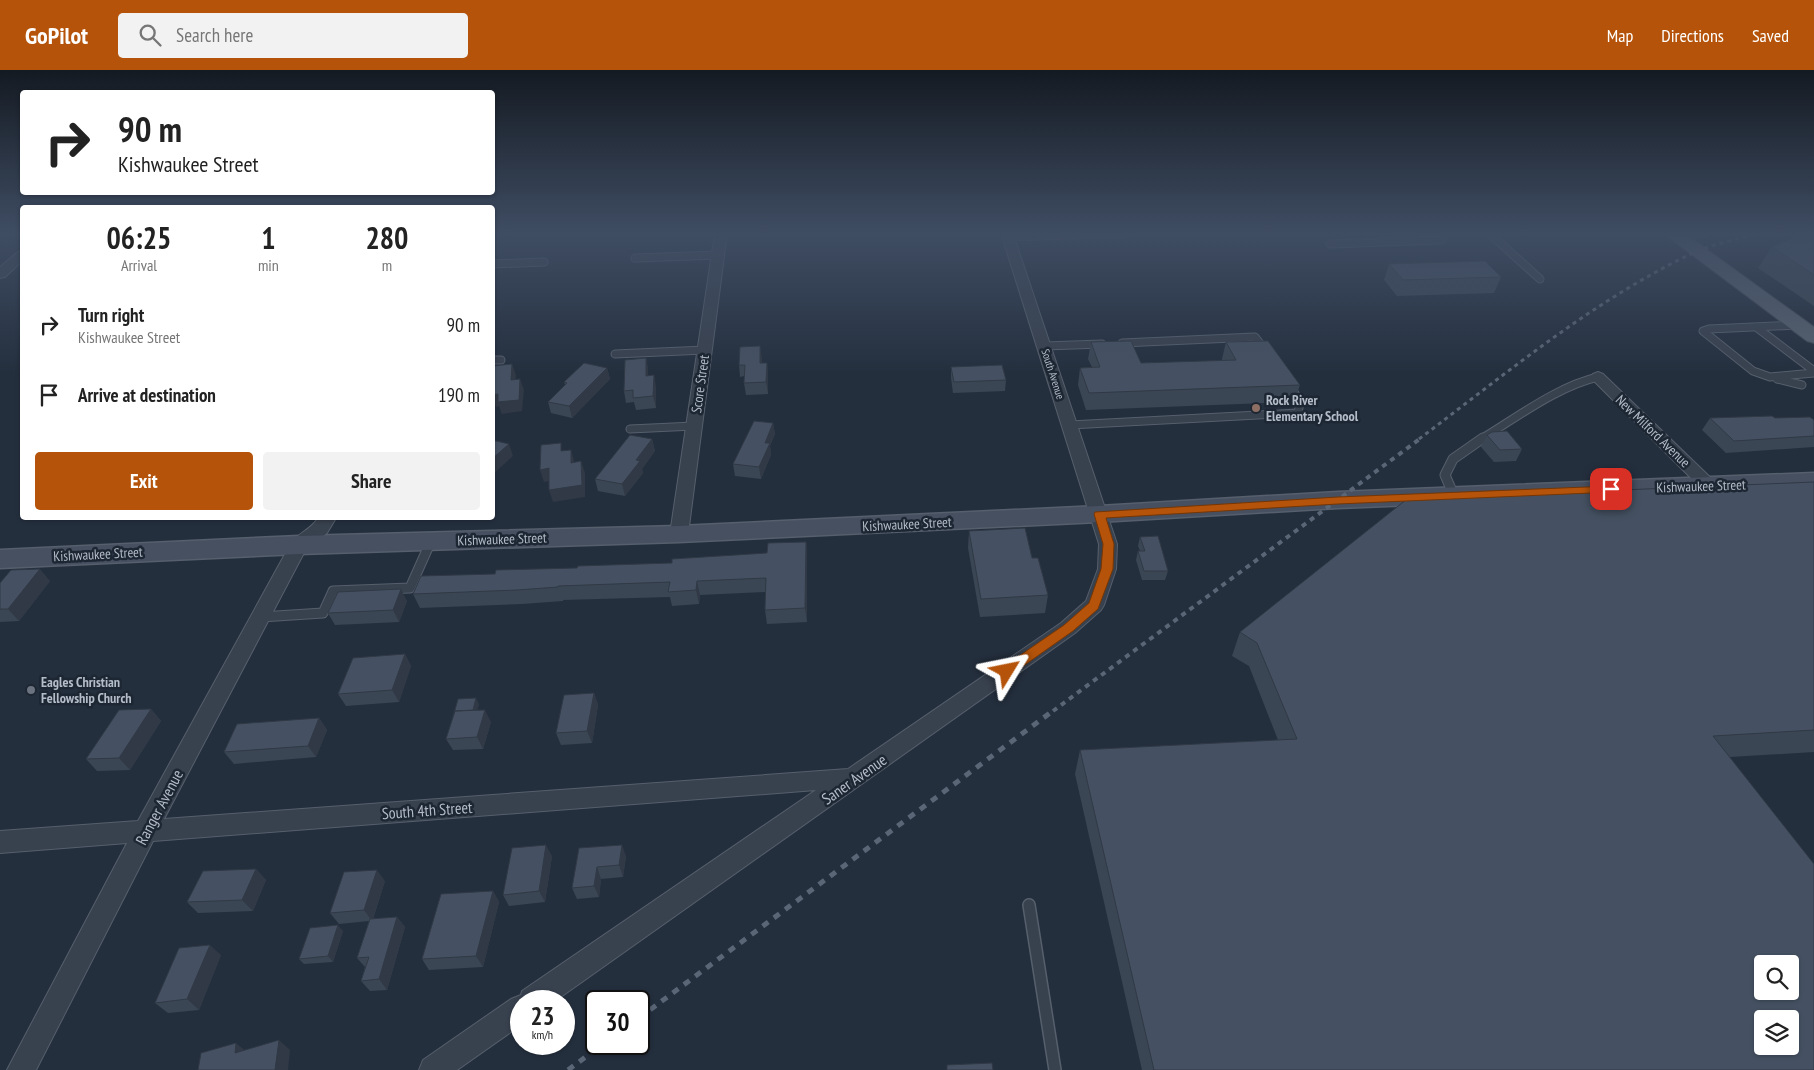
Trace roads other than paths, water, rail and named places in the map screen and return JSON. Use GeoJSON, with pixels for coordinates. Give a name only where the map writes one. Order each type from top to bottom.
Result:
{"type":"FeatureCollection","features":[{"type":"Feature","properties":{"kind":"main road"},"geometry":{"type":"LineString","coordinates":[[1736,280],[1814,336]]}},
{"type":"Feature","properties":{"kind":"street","name":"Score Street"},"geometry":{"type":"LineString","coordinates":[[679,534],[715,280]]}},
{"type":"Feature","properties":{"kind":"street","name":"South Avenue"},"geometry":{"type":"LineString","coordinates":[[1022,280],[1099,514]]}},
{"type":"Feature","properties":{"kind":"street","name":"New Milford Avenue"},"geometry":{"type":"LineString","coordinates":[[1598,377],[1709,486]]}},
{"type":"Feature","properties":{"kind":"street","name":"Kishwaukee Street"},"geometry":{"type":"LineString","coordinates":[[0,559],[299,545],[679,534],[1099,514],[1338,500],[1814,481]]}},
{"type":"Feature","properties":{"kind":"street","name":"Saner Avenue"},"geometry":{"type":"LineString","coordinates":[[548,990],[1068,628],[1094,606],[1107,569],[1108,544],[1099,514]]}},
{"type":"Feature","properties":{"kind":"street"},"geometry":{"type":"LineString","coordinates":[[299,545],[321,529],[326,520]]}},
{"type":"Feature","properties":{"kind":"street","name":"Ranger Avenue"},"geometry":{"type":"LineString","coordinates":[[21,1070],[299,545]]}},
{"type":"Feature","properties":{"kind":"street","name":"South 4th Street"},"geometry":{"type":"LineString","coordinates":[[0,842],[854,778]]}},
{"type":"Feature","properties":{"kind":"street"},"geometry":{"type":"LineString","coordinates":[[433,1070],[510,1017]]}},
{"type":"Feature","properties":{"kind":"lane"},"geometry":{"type":"LineString","coordinates":[[1798,325],[1709,329],[1703,331],[1753,371],[1802,385]]}},
{"type":"Feature","properties":{"kind":"lane"},"geometry":{"type":"LineString","coordinates":[[1756,327],[1814,372]]}},
{"type":"Feature","properties":{"kind":"lane"},"geometry":{"type":"LineString","coordinates":[[1044,346],[1255,337],[1271,358]]}},
{"type":"Feature","properties":{"kind":"lane"},"geometry":{"type":"LineString","coordinates":[[615,354],[705,350]]}},
{"type":"Feature","properties":{"kind":"lane"},"geometry":{"type":"LineString","coordinates":[[495,360],[501,360]]}},
{"type":"Feature","properties":{"kind":"lane"},"geometry":{"type":"LineString","coordinates":[[1770,377],[1814,372]]}},
{"type":"Feature","properties":{"kind":"lane"},"geometry":{"type":"LineString","coordinates":[[1454,496],[1446,475],[1453,459],[1479,440],[1547,399],[1584,380],[1598,377]]}},
{"type":"Feature","properties":{"kind":"lane"},"geometry":{"type":"LineString","coordinates":[[1070,425],[1281,415],[1298,412],[1302,403],[1286,380]]}},
{"type":"Feature","properties":{"kind":"lane"},"geometry":{"type":"LineString","coordinates":[[630,429],[694,426]]}},
{"type":"Feature","properties":{"kind":"lane"},"geometry":{"type":"LineString","coordinates":[[260,617],[323,613],[333,591],[410,588],[431,541]]}},
{"type":"Feature","properties":{"kind":"lane"},"geometry":{"type":"LineString","coordinates":[[1029,905],[1055,1070]]}},
{"type":"Feature","properties":{"kind":"railway"},"geometry":{"type":"LineString","coordinates":[[1419,439],[1552,338],[1643,280]]}},
{"type":"Feature","properties":{"kind":"railway"},"geometry":{"type":"LineString","coordinates":[[1053,711],[1421,438]]}},
{"type":"Feature","properties":{"kind":"railway"},"geometry":{"type":"LineString","coordinates":[[650,1010],[1054,710]]}},
{"type":"Feature","properties":{"kind":"railway"},"geometry":{"type":"LineString","coordinates":[[568,1070],[588,1055]]}},
{"type":"Feature","properties":{"kind":"place","name":"Rock River Elementary School"},"geometry":{"type":"Point","coordinates":[1256,408]}},
{"type":"Feature","properties":{"kind":"place","name":"Eagles Christian Fellowship Church"},"geometry":{"type":"Point","coordinates":[31,690]}}]}
